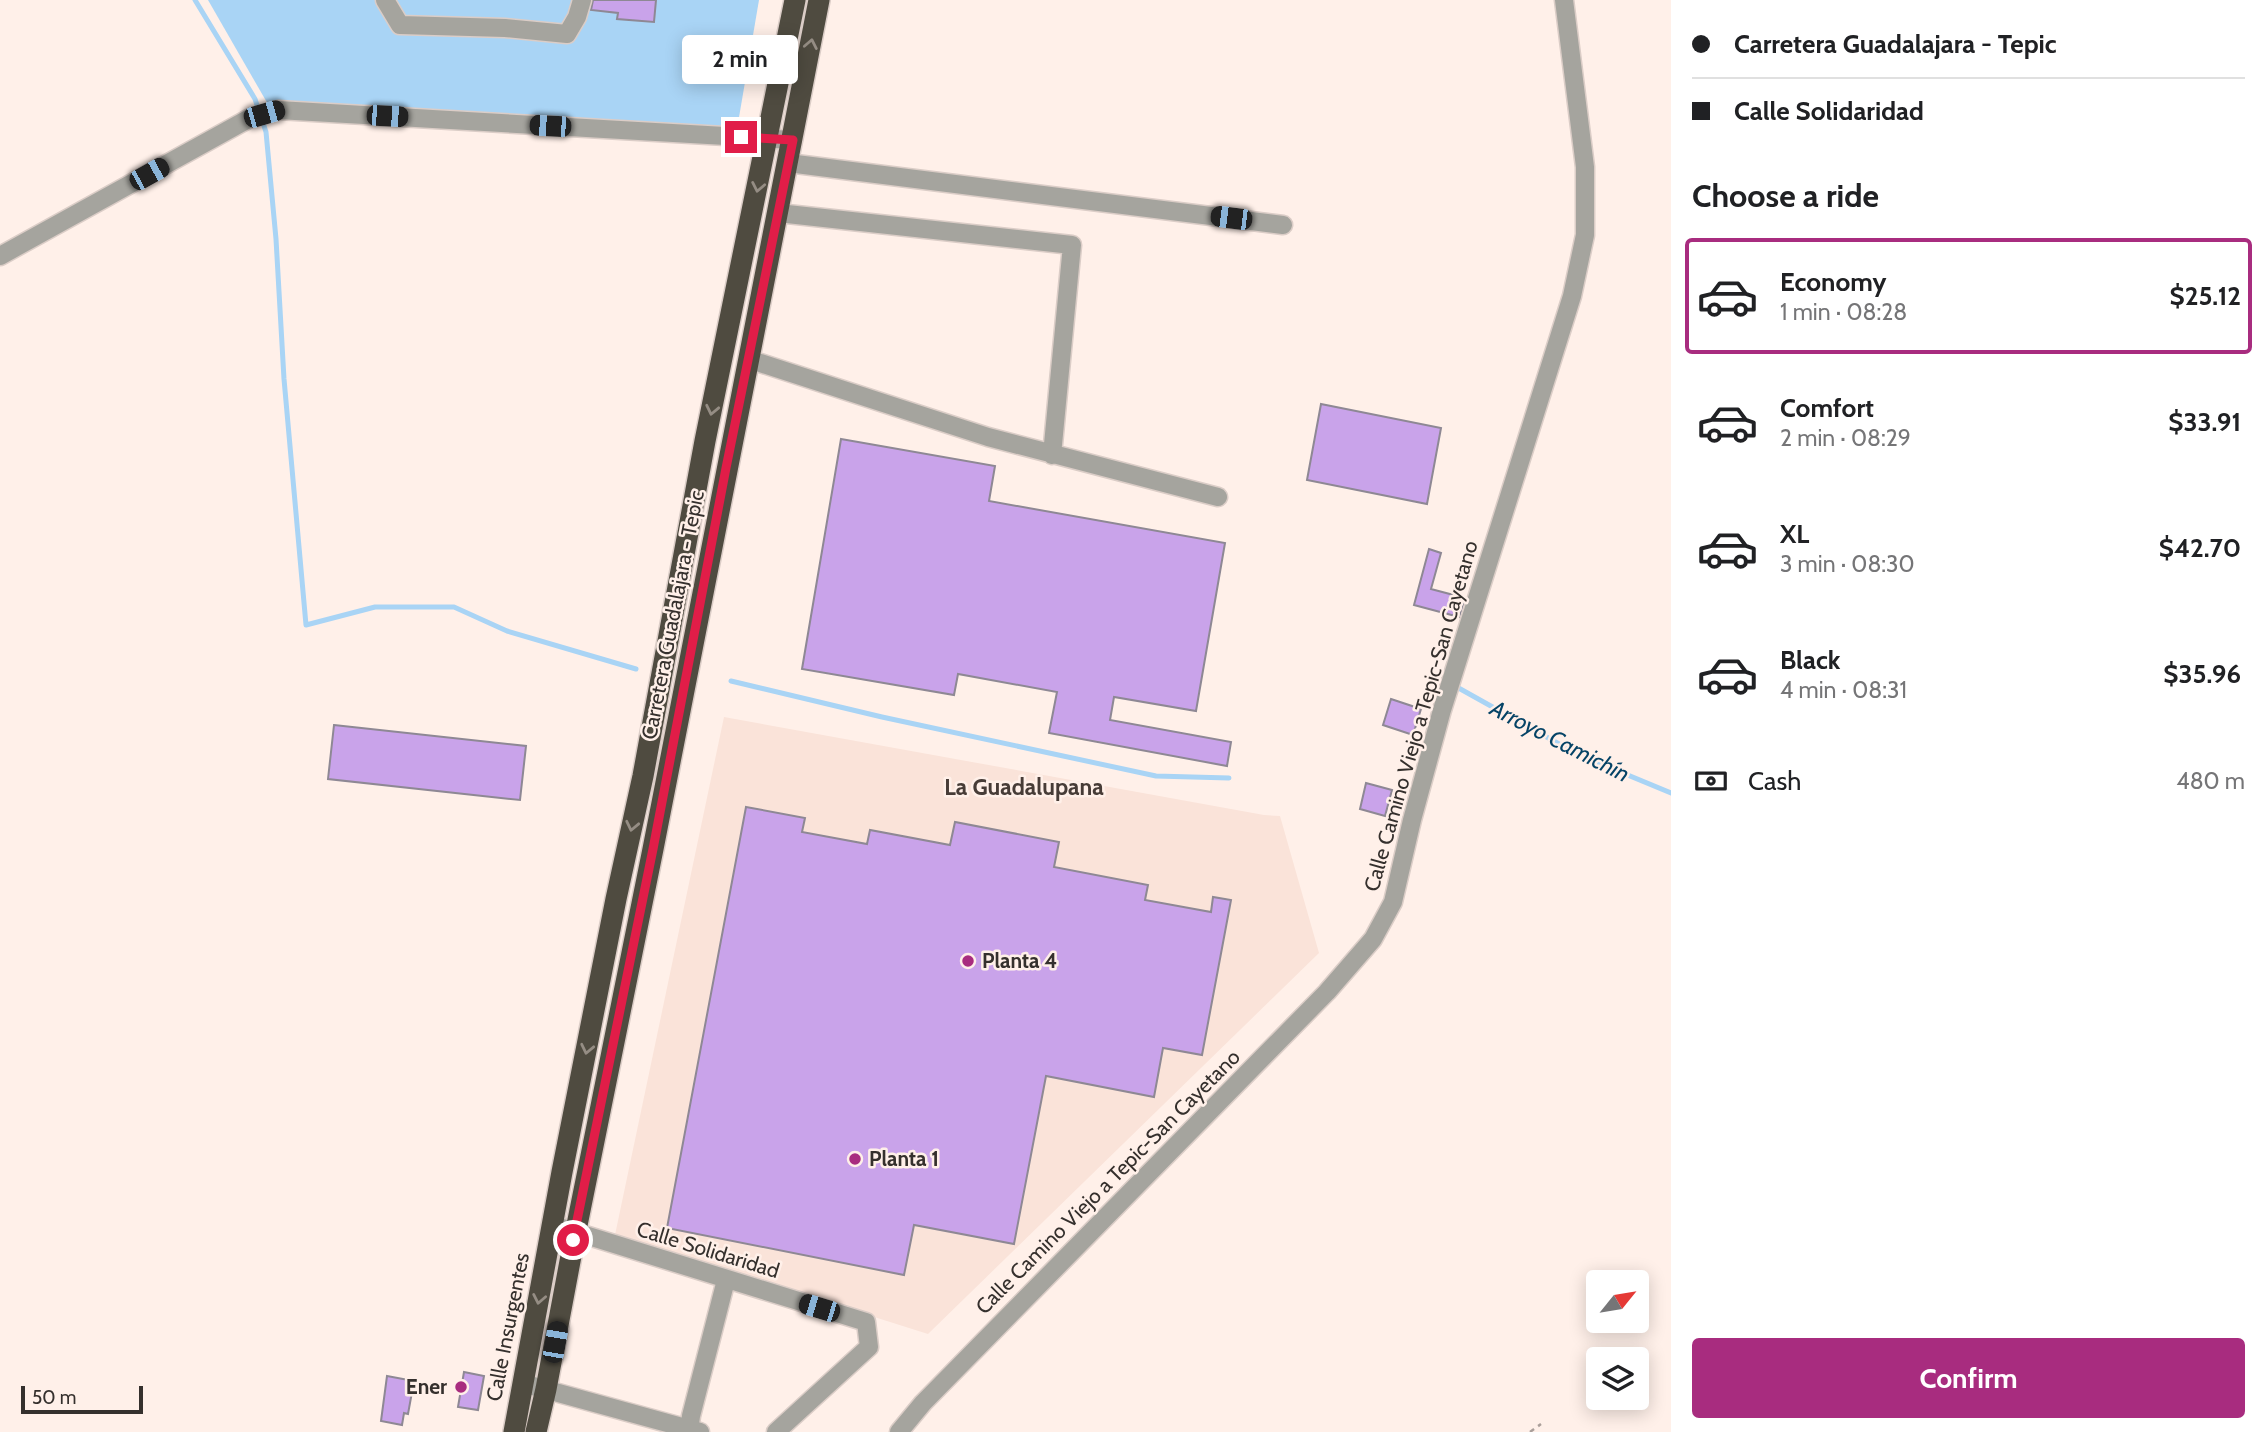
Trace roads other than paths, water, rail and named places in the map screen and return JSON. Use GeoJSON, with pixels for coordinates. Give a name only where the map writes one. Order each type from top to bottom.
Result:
{"type":"FeatureCollection","features":[{"type":"Feature","properties":{"kind":"highway","name":"Carretera Guadalajara - Tepic"},"geometry":{"type":"LineString","coordinates":[[552,1228],[616,899],[643,776],[702,454],[795,0]]}},
{"type":"Feature","properties":{"kind":"highway","name":"Carretera Guadalajara - Tepic"},"geometry":{"type":"LineString","coordinates":[[575,1236],[819,0]]}},
{"type":"Feature","properties":{"kind":"highway"},"geometry":{"type":"LineString","coordinates":[[643,776],[665,783]]}},
{"type":"Feature","properties":{"kind":"highway","name":"Calle Insurgentes"},"geometry":{"type":"LineString","coordinates":[[513,1432],[552,1228]]}},
{"type":"Feature","properties":{"kind":"highway"},"geometry":{"type":"LineString","coordinates":[[536,1432],[575,1236]]}},
{"type":"Feature","properties":{"kind":"street"},"geometry":{"type":"LineString","coordinates":[[385,0],[400,25],[505,28],[567,34],[578,17],[582,0]]}},
{"type":"Feature","properties":{"kind":"street","name":"Calle Camino Viejo a Tepic-San Cayetano"},"geometry":{"type":"LineString","coordinates":[[899,1432],[923,1403],[1327,992],[1373,939],[1392,902],[1442,710],[1572,296],[1585,235],[1585,167],[1564,0]]}},
{"type":"Feature","properties":{"kind":"street"},"geometry":{"type":"LineString","coordinates":[[0,256],[250,118],[278,110],[793,140]]}},
{"type":"Feature","properties":{"kind":"street"},"geometry":{"type":"LineString","coordinates":[[788,163],[1283,225]]}},
{"type":"Feature","properties":{"kind":"street"},"geometry":{"type":"LineString","coordinates":[[778,213],[1072,245],[1052,455]]}},
{"type":"Feature","properties":{"kind":"street"},"geometry":{"type":"LineString","coordinates":[[748,359],[988,437],[1218,497]]}},
{"type":"Feature","properties":{"kind":"street","name":"Calle Solidaridad"},"geometry":{"type":"LineString","coordinates":[[552,1228],[866,1322],[869,1347],[776,1432]]}},
{"type":"Feature","properties":{"kind":"street"},"geometry":{"type":"LineString","coordinates":[[523,1384],[693,1431],[726,1280]]}},
{"type":"Feature","properties":{"kind":"water"},"geometry":{"type":"Polygon","coordinates":[[[208,0],[759,0],[737,129],[269,106],[208,0]]]}},
{"type":"Feature","properties":{"kind":"waterway"},"geometry":{"type":"LineString","coordinates":[[195,0],[255,99],[266,132],[306,625],[375,607],[454,607],[507,631],[636,669]]}},
{"type":"Feature","properties":{"kind":"waterway"},"geometry":{"type":"LineString","coordinates":[[731,681],[882,717],[1156,776],[1229,778]]}},
{"type":"Feature","properties":{"kind":"waterway","name":"Arroyo Camichín"},"geometry":{"type":"LineString","coordinates":[[1455,686],[1577,754],[1671,793]]}},
{"type":"Feature","properties":{"kind":"place","name":"Planta 4"},"geometry":{"type":"Point","coordinates":[968,961]}},
{"type":"Feature","properties":{"kind":"place","name":"Planta 1"},"geometry":{"type":"Point","coordinates":[855,1159]}},
{"type":"Feature","properties":{"kind":"place","name":"Ener"},"geometry":{"type":"Point","coordinates":[461,1387]}},
{"type":"Feature","properties":{"kind":"district","name":"La Guadalupana"},"geometry":{"type":"Point","coordinates":[1024,787]}}]}
